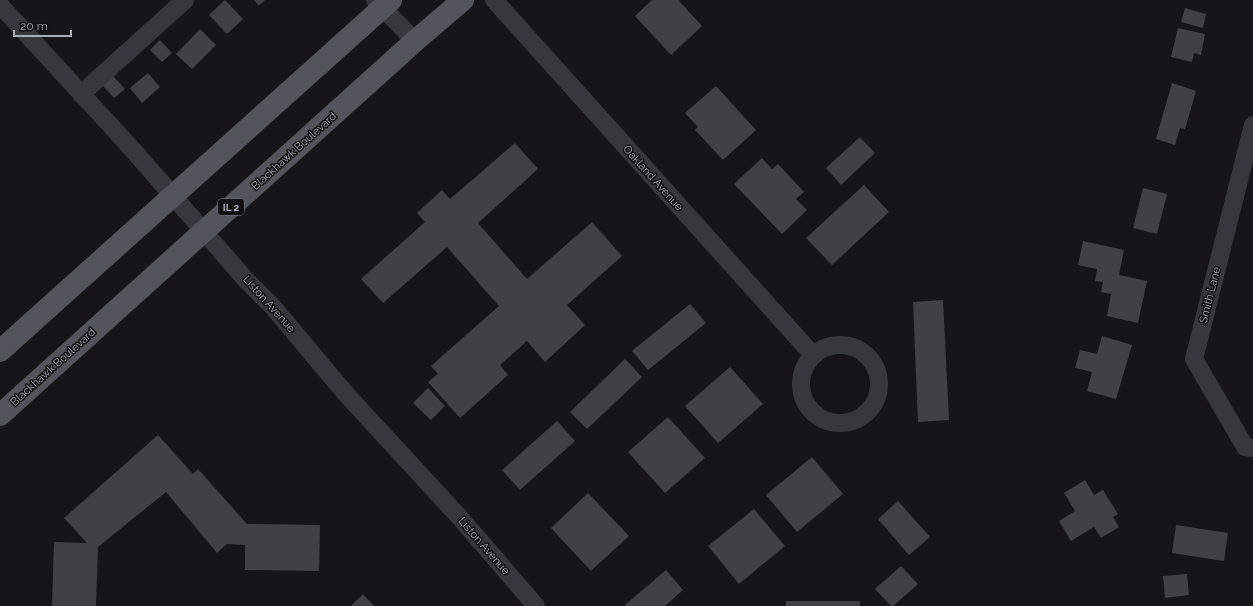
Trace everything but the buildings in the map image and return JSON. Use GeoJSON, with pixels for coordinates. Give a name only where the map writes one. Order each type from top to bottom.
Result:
{"type":"FeatureCollection","features":[{"type":"Feature","properties":{"kind":"main road","name":"Blackhawk Boulevard"},"geometry":{"type":"LineString","coordinates":[[0,415],[415,41],[463,0]]}},
{"type":"Feature","properties":{"kind":"main road"},"geometry":{"type":"LineString","coordinates":[[0,351],[383,3]]}},
{"type":"Feature","properties":{"kind":"street"},"geometry":{"type":"LineString","coordinates":[[81,94],[185,0]]}},
{"type":"Feature","properties":{"kind":"street","name":"Oakland Avenue"},"geometry":{"type":"LineString","coordinates":[[494,0],[813,355]]}},
{"type":"Feature","properties":{"kind":"street"},"geometry":{"type":"LineString","coordinates":[[383,3],[415,41]]}},
{"type":"Feature","properties":{"kind":"street","name":"Liston Avenue"},"geometry":{"type":"LineString","coordinates":[[0,5],[173,195],[246,280],[273,307],[346,394],[462,520],[536,606]]}},
{"type":"Feature","properties":{"kind":"street","name":"Smith Lane"},"geometry":{"type":"LineString","coordinates":[[1253,125],[1194,359],[1245,447],[1253,448]]}},
{"type":"Feature","properties":{"kind":"street"},"geometry":{"type":"LineString","coordinates":[[842,345],[855,348],[867,355],[875,365],[879,377],[880,390],[876,403],[868,413],[857,420],[844,424],[831,423],[819,418],[809,410],[803,399],[800,386],[802,373],[813,355],[829,346],[842,345]]}}]}
